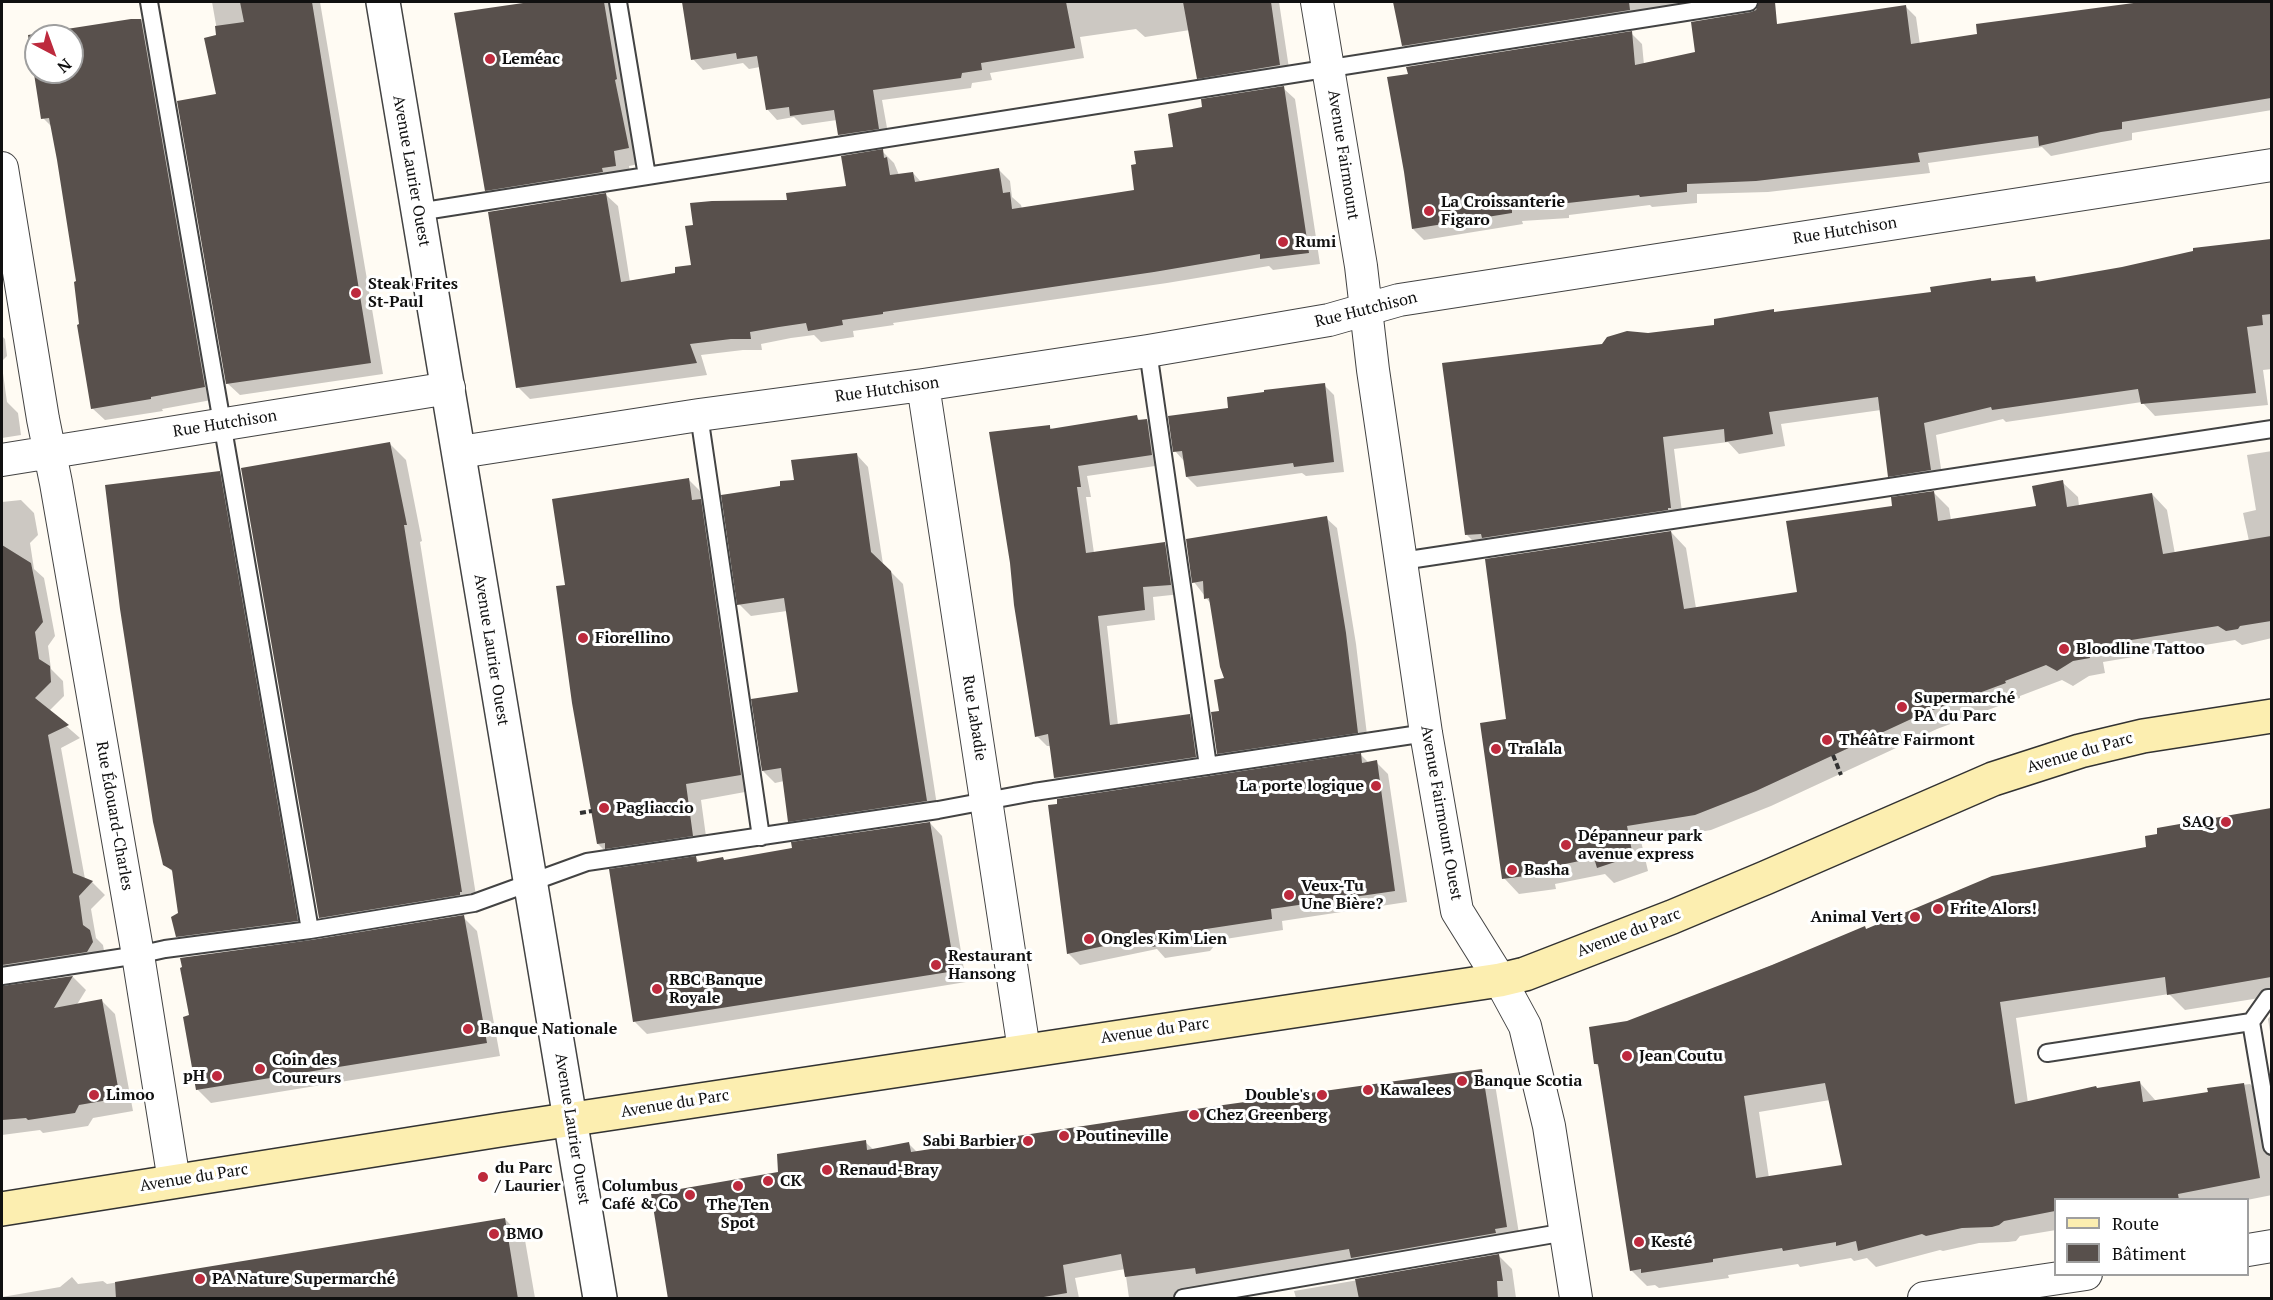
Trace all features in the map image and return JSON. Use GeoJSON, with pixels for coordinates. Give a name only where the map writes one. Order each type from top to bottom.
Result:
{"type":"FeatureCollection","features":[{"type":"Feature","properties":{"kind":"main road","name":"Avenue du Parc"},"geometry":{"type":"LineString","coordinates":[[2,1209],[570,1119],[1500,980],[1525,974],[1693,908],[2003,775],[2080,751],[2143,736],[2271,716]]}},
{"type":"Feature","properties":{"kind":"street","name":"Avenue Laurier Ouest"},"geometry":{"type":"LineString","coordinates":[[383,2],[600,1299]]}},
{"type":"Feature","properties":{"kind":"street","name":"Avenue Fairmount"},"geometry":{"type":"LineString","coordinates":[[1317,2],[1365,309]]}},
{"type":"Feature","properties":{"kind":"street","name":"Rue Hutchison"},"geometry":{"type":"LineString","coordinates":[[460,452],[699,415],[923,385],[1148,351],[1329,320],[1399,300],[2271,165]]}},
{"type":"Feature","properties":{"kind":"street","name":"Rue Édouard-Charles"},"geometry":{"type":"LineString","coordinates":[[2,168],[49,451],[138,956],[174,1181]]}},
{"type":"Feature","properties":{"kind":"street","name":"Avenue Fairmount Ouest"},"geometry":{"type":"LineString","coordinates":[[1365,309],[1426,733],[1457,911],[1500,980],[1525,1026],[1549,1126],[1576,1299]]}},
{"type":"Feature","properties":{"kind":"street","name":"Rue Labadie"},"geometry":{"type":"LineString","coordinates":[[923,385],[1024,1050]]}},
{"type":"Feature","properties":{"kind":"street","name":"Rue Hutchison"},"geometry":{"type":"LineString","coordinates":[[2,460],[449,388]]}},
{"type":"Feature","properties":{"kind":"street"},"geometry":{"type":"LineString","coordinates":[[2249,1250],[2271,1246]]}},
{"type":"Feature","properties":{"kind":"street"},"geometry":{"type":"LineString","coordinates":[[1924,1299],[2079,1276]]}},
{"type":"Feature","properties":{"kind":"lane"},"geometry":{"type":"LineString","coordinates":[[149,2],[310,930]]}},
{"type":"Feature","properties":{"kind":"lane"},"geometry":{"type":"LineString","coordinates":[[618,2],[647,176]]}},
{"type":"Feature","properties":{"kind":"lane"},"geometry":{"type":"LineString","coordinates":[[418,212],[1749,2]]}},
{"type":"Feature","properties":{"kind":"lane"},"geometry":{"type":"LineString","coordinates":[[1148,351],[1208,766]]}},
{"type":"Feature","properties":{"kind":"lane"},"geometry":{"type":"LineString","coordinates":[[699,415],[761,837]]}},
{"type":"Feature","properties":{"kind":"lane"},"geometry":{"type":"LineString","coordinates":[[1402,561],[2271,429]]}},
{"type":"Feature","properties":{"kind":"lane"},"geometry":{"type":"LineString","coordinates":[[2,976],[474,903],[587,862],[1426,733]]}},
{"type":"Feature","properties":{"kind":"lane"},"geometry":{"type":"LineString","coordinates":[[2271,998],[2268,998],[2251,1022],[2271,1146]]}},
{"type":"Feature","properties":{"kind":"lane"},"geometry":{"type":"LineString","coordinates":[[2047,1053],[2251,1022]]}},
{"type":"Feature","properties":{"kind":"lane"},"geometry":{"type":"LineString","coordinates":[[1183,1299],[1566,1232]]}},
{"type":"Feature","properties":{"kind":"path"},"geometry":{"type":"LineString","coordinates":[[1833,755],[1841,775]]}},
{"type":"Feature","properties":{"kind":"path"},"geometry":{"type":"LineString","coordinates":[[580,813],[592,811]]}},
{"type":"Feature","properties":{"kind":"building"},"geometry":{"type":"Polygon","coordinates":[[[240,2],[312,2],[371,363],[226,384],[177,101],[216,94],[204,38],[216,35],[215,26],[244,22],[240,2]]]}},
{"type":"Feature","properties":{"kind":"building"},"geometry":{"type":"Polygon","coordinates":[[[530,2],[604,2],[617,79],[615,80],[629,148],[614,151],[616,166],[602,168],[603,172],[485,191],[454,13],[530,2]]]}},
{"type":"Feature","properties":{"kind":"building"},"geometry":{"type":"Polygon","coordinates":[[[682,2],[1066,2],[1075,48],[981,63],[982,70],[962,73],[961,78],[873,90],[879,129],[838,135],[834,110],[790,116],[789,107],[766,110],[757,56],[737,59],[736,53],[691,60],[682,2]]]}},
{"type":"Feature","properties":{"kind":"building"},"geometry":{"type":"Polygon","coordinates":[[[1183,2],[1271,2],[1280,65],[1197,79],[1183,2]]]}},
{"type":"Feature","properties":{"kind":"building"},"geometry":{"type":"Polygon","coordinates":[[[1393,2],[1629,2],[1630,10],[1402,46],[1393,2]]]}},
{"type":"Feature","properties":{"kind":"building"},"geometry":{"type":"Polygon","coordinates":[[[1759,2],[1775,2],[1777,24],[1906,5],[1911,44],[1977,34],[1976,24],[2141,2],[2271,2],[2271,98],[2122,122],[2122,129],[2039,146],[2038,136],[1918,153],[1920,162],[1756,181],[1687,184],[1687,192],[1640,197],[1639,195],[1559,204],[1559,207],[1512,210],[1512,213],[1412,229],[1387,77],[1408,74],[1406,67],[1632,31],[1635,65],[1695,52],[1691,22],[1751,12],[1756,10],[1759,2]]]}},
{"type":"Feature","properties":{"kind":"building"},"geometry":{"type":"Polygon","coordinates":[[[141,19],[205,387],[91,409],[77,325],[79,324],[74,282],[76,281],[57,160],[49,118],[41,119],[36,84],[84,84],[84,26],[141,19]]]}},
{"type":"Feature","properties":{"kind":"building"},"geometry":{"type":"Polygon","coordinates":[[[1284,86],[1309,253],[1260,259],[1260,254],[883,312],[883,314],[842,320],[843,325],[808,331],[806,323],[779,327],[750,332],[751,339],[690,344],[697,363],[516,388],[488,212],[606,193],[621,282],[675,273],[675,267],[691,265],[685,226],[693,225],[690,203],[787,200],[786,193],[846,186],[841,156],[883,149],[890,175],[913,172],[915,182],[999,168],[1003,193],[1010,192],[1012,209],[1134,190],[1131,165],[1136,164],[1134,151],[1173,147],[1168,114],[1202,107],[1201,99],[1284,86]]]}},
{"type":"Feature","properties":{"kind":"building"},"geometry":{"type":"Polygon","coordinates":[[[2271,239],[2271,314],[2262,315],[2263,325],[2247,327],[2256,393],[2141,404],[2138,389],[1992,410],[1991,407],[1924,423],[1931,470],[1888,477],[1878,397],[1769,412],[1773,434],[1725,442],[1724,429],[1663,437],[1671,508],[1668,510],[1482,538],[1481,534],[1465,535],[1442,363],[1602,344],[1607,337],[1627,331],[1648,333],[1714,325],[1714,319],[1774,309],[1774,312],[1931,292],[1930,287],[1991,278],[1991,281],[2035,276],[2036,282],[2122,267],[2193,251],[2193,248],[2271,239]]]}},
{"type":"Feature","properties":{"kind":"building"},"geometry":{"type":"Polygon","coordinates":[[[1325,383],[1334,462],[1294,467],[1293,463],[1186,477],[1182,451],[1173,452],[1168,416],[1228,408],[1227,397],[1325,383]]]}},
{"type":"Feature","properties":{"kind":"building"},"geometry":{"type":"Polygon","coordinates":[[[1137,415],[1138,420],[1147,419],[1152,455],[1078,466],[1081,487],[1077,487],[1086,553],[1165,542],[1171,585],[1143,587],[1145,610],[1098,616],[1110,725],[1190,714],[1196,757],[1054,778],[1048,734],[1035,737],[989,432],[1050,425],[1050,429],[1137,415]]]}},
{"type":"Feature","properties":{"kind":"building"},"geometry":{"type":"Polygon","coordinates":[[[390,442],[407,525],[404,525],[462,892],[460,895],[319,918],[241,468],[390,442]]]}},
{"type":"Feature","properties":{"kind":"building"},"geometry":{"type":"Polygon","coordinates":[[[857,453],[871,552],[891,571],[927,801],[788,822],[781,768],[762,771],[751,699],[798,692],[784,598],[737,605],[721,495],[780,486],[780,481],[794,480],[791,460],[857,453]]]}},
{"type":"Feature","properties":{"kind":"building"},"geometry":{"type":"Polygon","coordinates":[[[220,471],[298,921],[176,937],[171,917],[178,913],[172,870],[163,865],[153,822],[120,609],[105,485],[220,471]]]}},
{"type":"Feature","properties":{"kind":"building"},"geometry":{"type":"Polygon","coordinates":[[[689,478],[692,500],[701,499],[741,775],[686,784],[693,836],[605,849],[605,843],[597,844],[572,703],[556,586],[565,585],[552,499],[689,478]]]}},
{"type":"Feature","properties":{"kind":"building"},"geometry":{"type":"Polygon","coordinates":[[[2063,480],[2067,507],[2152,493],[2163,554],[2271,536],[2271,621],[2240,626],[2238,629],[2226,631],[2218,626],[2088,647],[2090,658],[2073,661],[2057,671],[2046,665],[2005,681],[2006,683],[1922,714],[1756,791],[1695,815],[1627,826],[1633,856],[1597,868],[1594,858],[1541,869],[1541,874],[1502,879],[1480,723],[1506,719],[1485,559],[1671,531],[1684,609],[1797,592],[1786,521],[1892,506],[1891,497],[1934,491],[1938,521],[2036,506],[2032,486],[2063,480]]]}},
{"type":"Feature","properties":{"kind":"building"},"geometry":{"type":"Polygon","coordinates":[[[1327,516],[1346,633],[1358,733],[1217,754],[1211,712],[1219,711],[1214,680],[1224,678],[1220,667],[1209,598],[1204,599],[1203,581],[1192,583],[1186,539],[1327,516]]]}},
{"type":"Feature","properties":{"kind":"building"},"geometry":{"type":"Polygon","coordinates":[[[2,545],[31,563],[43,622],[35,632],[39,659],[50,666],[51,682],[35,698],[69,725],[48,735],[73,873],[93,881],[79,896],[83,925],[90,930],[93,942],[87,952],[2,965],[2,545]]]}},
{"type":"Feature","properties":{"kind":"building"},"geometry":{"type":"Polygon","coordinates":[[[1361,753],[1362,763],[1377,760],[1395,891],[1271,909],[1272,919],[1206,929],[1197,939],[1152,947],[1150,936],[1067,954],[1048,805],[1057,804],[1057,799],[1361,753]]]}},
{"type":"Feature","properties":{"kind":"building"},"geometry":{"type":"Polygon","coordinates":[[[2271,808],[2271,977],[2167,995],[2165,977],[2000,1002],[2015,1104],[2096,1086],[2097,1088],[2140,1081],[2143,1102],[2208,1092],[2207,1088],[2244,1083],[2260,1178],[2178,1194],[2179,1198],[2054,1198],[2054,1211],[2004,1221],[1992,1227],[1962,1228],[1926,1236],[1922,1234],[1858,1251],[1856,1241],[1836,1246],[1836,1242],[1783,1251],[1782,1248],[1641,1273],[1641,1269],[1630,1271],[1598,1064],[1594,1064],[1589,1027],[1627,1021],[1865,926],[1866,929],[1992,876],[2146,847],[2145,836],[2157,834],[2157,828],[2271,808]],[[1825,1083],[1744,1096],[1756,1178],[1842,1165],[1825,1083]]]}},
{"type":"Feature","properties":{"kind":"building"},"geometry":{"type":"Polygon","coordinates":[[[930,822],[955,971],[633,1022],[609,869],[696,856],[697,862],[723,857],[724,860],[792,848],[791,842],[930,822]]]}},
{"type":"Feature","properties":{"kind":"building"},"geometry":{"type":"Polygon","coordinates":[[[464,915],[487,1043],[196,1090],[183,1017],[189,1015],[180,958],[311,940],[464,915]]]}},
{"type":"Feature","properties":{"kind":"building"},"geometry":{"type":"Polygon","coordinates":[[[73,976],[54,1008],[102,999],[120,1098],[79,1105],[75,1113],[28,1120],[26,1118],[2,1120],[2,986],[73,976]]]}},
{"type":"Feature","properties":{"kind":"building"},"geometry":{"type":"Polygon","coordinates":[[[1482,1069],[1507,1227],[1495,1229],[1496,1233],[1351,1258],[1349,1249],[1196,1274],[1195,1268],[1125,1277],[1121,1254],[1063,1265],[1067,1293],[1032,1299],[668,1299],[651,1194],[778,1172],[777,1154],[866,1140],[867,1150],[909,1142],[911,1152],[1482,1069]]]}},
{"type":"Feature","properties":{"kind":"building"},"geometry":{"type":"Polygon","coordinates":[[[505,1218],[518,1299],[116,1299],[115,1282],[505,1218]]]}},
{"type":"Feature","properties":{"kind":"building"},"geometry":{"type":"Polygon","coordinates":[[[1499,1254],[1503,1281],[1497,1281],[1498,1299],[1359,1299],[1355,1279],[1499,1254]]]}},
{"type":"Feature","properties":{"kind":"place","name":"Leméac"},"geometry":{"type":"Point","coordinates":[490,59]}},
{"type":"Feature","properties":{"kind":"place","name":"La Croissanterie Figaro"},"geometry":{"type":"Point","coordinates":[1429,211]}},
{"type":"Feature","properties":{"kind":"place","name":"Rumi"},"geometry":{"type":"Point","coordinates":[1283,242]}},
{"type":"Feature","properties":{"kind":"place","name":"Steak Frites St-Paul"},"geometry":{"type":"Point","coordinates":[356,293]}},
{"type":"Feature","properties":{"kind":"place","name":"Fiorellino"},"geometry":{"type":"Point","coordinates":[583,638]}},
{"type":"Feature","properties":{"kind":"place","name":"Bloodline Tattoo"},"geometry":{"type":"Point","coordinates":[2064,649]}},
{"type":"Feature","properties":{"kind":"place","name":"Supermarché PA du Parc"},"geometry":{"type":"Point","coordinates":[1902,707]}},
{"type":"Feature","properties":{"kind":"place","name":"Théâtre Fairmont"},"geometry":{"type":"Point","coordinates":[1827,740]}},
{"type":"Feature","properties":{"kind":"place","name":"Tralala"},"geometry":{"type":"Point","coordinates":[1496,749]}},
{"type":"Feature","properties":{"kind":"place","name":"La porte logique"},"geometry":{"type":"Point","coordinates":[1376,786]}},
{"type":"Feature","properties":{"kind":"place","name":"Pagliaccio"},"geometry":{"type":"Point","coordinates":[604,808]}},
{"type":"Feature","properties":{"kind":"place","name":"SAQ"},"geometry":{"type":"Point","coordinates":[2226,822]}},
{"type":"Feature","properties":{"kind":"place","name":"Dépanneur park avenue express"},"geometry":{"type":"Point","coordinates":[1566,845]}},
{"type":"Feature","properties":{"kind":"place","name":"Basha"},"geometry":{"type":"Point","coordinates":[1512,870]}},
{"type":"Feature","properties":{"kind":"place","name":"Veux-Tu Une Bière?"},"geometry":{"type":"Point","coordinates":[1289,895]}},
{"type":"Feature","properties":{"kind":"place","name":"Frite Alors!"},"geometry":{"type":"Point","coordinates":[1938,909]}},
{"type":"Feature","properties":{"kind":"place","name":"Animal Vert"},"geometry":{"type":"Point","coordinates":[1915,917]}},
{"type":"Feature","properties":{"kind":"place","name":"Ongles Kim Lien"},"geometry":{"type":"Point","coordinates":[1089,939]}},
{"type":"Feature","properties":{"kind":"place","name":"Restaurant Hansong"},"geometry":{"type":"Point","coordinates":[936,965]}},
{"type":"Feature","properties":{"kind":"place","name":"RBC Banque Royale"},"geometry":{"type":"Point","coordinates":[657,989]}},
{"type":"Feature","properties":{"kind":"place","name":"Banque Nationale"},"geometry":{"type":"Point","coordinates":[468,1029]}},
{"type":"Feature","properties":{"kind":"place","name":"Jean Coutu"},"geometry":{"type":"Point","coordinates":[1627,1056]}},
{"type":"Feature","properties":{"kind":"place","name":"Coin des Coureurs"},"geometry":{"type":"Point","coordinates":[260,1069]}},
{"type":"Feature","properties":{"kind":"place","name":"pH"},"geometry":{"type":"Point","coordinates":[217,1076]}},
{"type":"Feature","properties":{"kind":"place","name":"Banque Scotia"},"geometry":{"type":"Point","coordinates":[1462,1081]}},
{"type":"Feature","properties":{"kind":"place","name":"Kawalees"},"geometry":{"type":"Point","coordinates":[1368,1090]}},
{"type":"Feature","properties":{"kind":"place","name":"Limoo"},"geometry":{"type":"Point","coordinates":[94,1095]}},
{"type":"Feature","properties":{"kind":"place","name":"Double's"},"geometry":{"type":"Point","coordinates":[1322,1095]}},
{"type":"Feature","properties":{"kind":"place","name":"Chez Greenberg"},"geometry":{"type":"Point","coordinates":[1194,1115]}},
{"type":"Feature","properties":{"kind":"place","name":"Poutineville"},"geometry":{"type":"Point","coordinates":[1064,1136]}},
{"type":"Feature","properties":{"kind":"place","name":"Sabi Barbier"},"geometry":{"type":"Point","coordinates":[1028,1141]}},
{"type":"Feature","properties":{"kind":"place","name":"Renaud-Bray"},"geometry":{"type":"Point","coordinates":[827,1170]}},
{"type":"Feature","properties":{"kind":"place","name":"du Parc / Laurier"},"geometry":{"type":"Point","coordinates":[483,1177]}},
{"type":"Feature","properties":{"kind":"place","name":"CK"},"geometry":{"type":"Point","coordinates":[768,1181]}},
{"type":"Feature","properties":{"kind":"place","name":"The Ten Spot"},"geometry":{"type":"Point","coordinates":[738,1186]}},
{"type":"Feature","properties":{"kind":"place","name":"Columbus Café & Co"},"geometry":{"type":"Point","coordinates":[690,1195]}},
{"type":"Feature","properties":{"kind":"place","name":"BMO"},"geometry":{"type":"Point","coordinates":[494,1234]}},
{"type":"Feature","properties":{"kind":"place","name":"Kesté"},"geometry":{"type":"Point","coordinates":[1639,1242]}},
{"type":"Feature","properties":{"kind":"place","name":"PA Nature Supermarché"},"geometry":{"type":"Point","coordinates":[200,1279]}}]}
